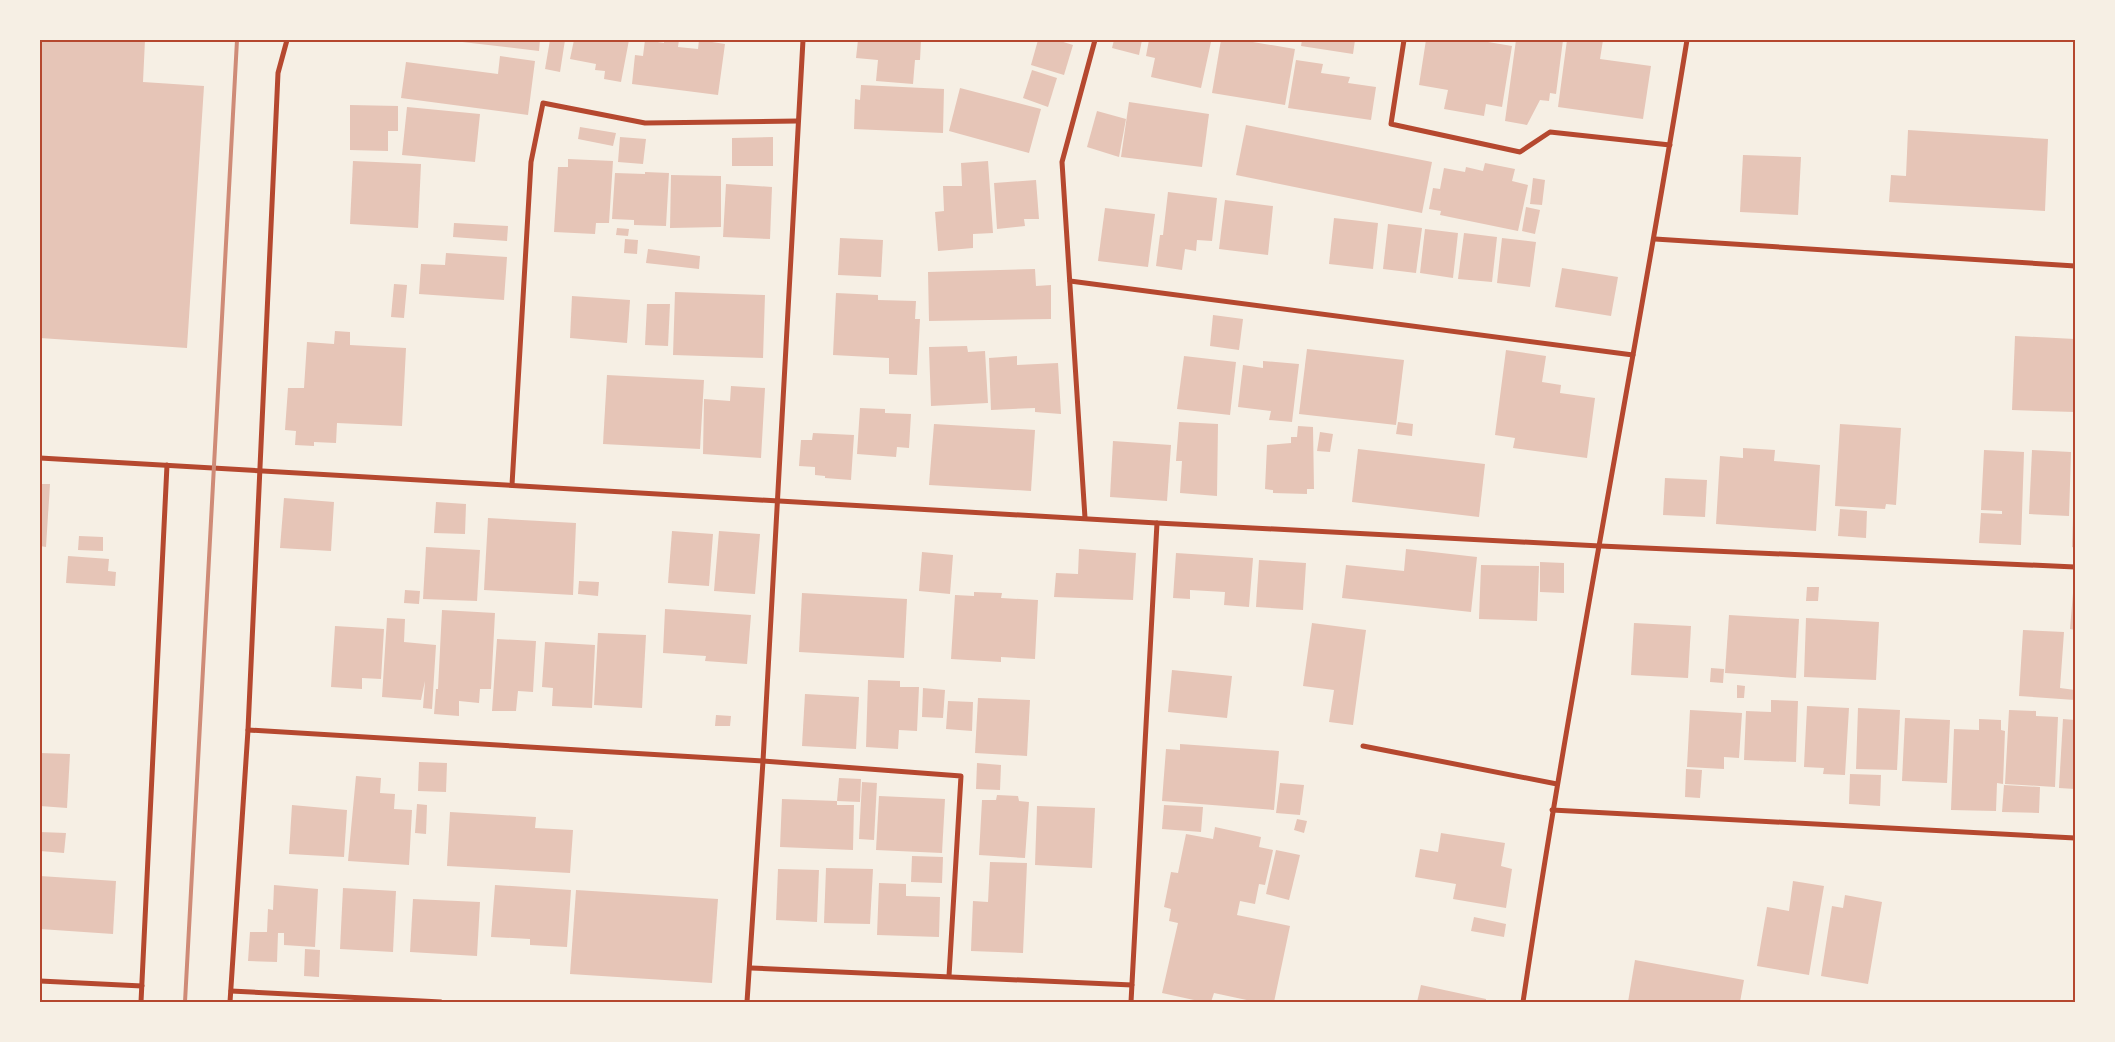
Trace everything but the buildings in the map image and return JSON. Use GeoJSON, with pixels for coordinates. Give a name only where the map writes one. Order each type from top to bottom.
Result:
{"type":"FeatureCollection","features":[{"type":"Feature","properties":{"kind":"street"},"geometry":{"type":"LineString","coordinates":[[230,1002],[248,730],[278,73],[286,40]]}},
{"type":"Feature","properties":{"kind":"street"},"geometry":{"type":"LineString","coordinates":[[748,1002],[803,40]]}},
{"type":"Feature","properties":{"kind":"street"},"geometry":{"type":"LineString","coordinates":[[1085,518],[1062,162],[1095,40]]}},
{"type":"Feature","properties":{"kind":"street"},"geometry":{"type":"LineString","coordinates":[[1404,40],[1391,124],[1520,152],[1550,132],[1670,145]]}},
{"type":"Feature","properties":{"kind":"street"},"geometry":{"type":"LineString","coordinates":[[1523,1002],[1552,810],[1655,239],[1687,40]]}},
{"type":"Feature","properties":{"kind":"street"},"geometry":{"type":"LineString","coordinates":[[512,485],[531,162],[543,104],[646,123],[798,121]]}},
{"type":"Feature","properties":{"kind":"street"},"geometry":{"type":"LineString","coordinates":[[1655,239],[2075,266]]}},
{"type":"Feature","properties":{"kind":"street"},"geometry":{"type":"LineString","coordinates":[[1070,281],[1633,355]]}},
{"type":"Feature","properties":{"kind":"street"},"geometry":{"type":"LineString","coordinates":[[40,458],[1157,523],[1600,546],[2075,567]]}},
{"type":"Feature","properties":{"kind":"street"},"geometry":{"type":"LineString","coordinates":[[141,1002],[167,465]]}},
{"type":"Feature","properties":{"kind":"street"},"geometry":{"type":"LineString","coordinates":[[1131,1002],[1157,523]]}},
{"type":"Feature","properties":{"kind":"street"},"geometry":{"type":"LineString","coordinates":[[248,730],[961,776],[949,976]]}},
{"type":"Feature","properties":{"kind":"street"},"geometry":{"type":"LineString","coordinates":[[1363,746],[1557,784]]}},
{"type":"Feature","properties":{"kind":"street"},"geometry":{"type":"LineString","coordinates":[[1552,810],[2075,838]]}},
{"type":"Feature","properties":{"kind":"street"},"geometry":{"type":"LineString","coordinates":[[751,968],[1132,985]]}},
{"type":"Feature","properties":{"kind":"street"},"geometry":{"type":"LineString","coordinates":[[40,981],[142,986]]}},
{"type":"Feature","properties":{"kind":"street"},"geometry":{"type":"LineString","coordinates":[[231,991],[441,1002]]}},
{"type":"Feature","properties":{"kind":"railway"},"geometry":{"type":"LineString","coordinates":[[185,1002],[237,40]]}}]}
